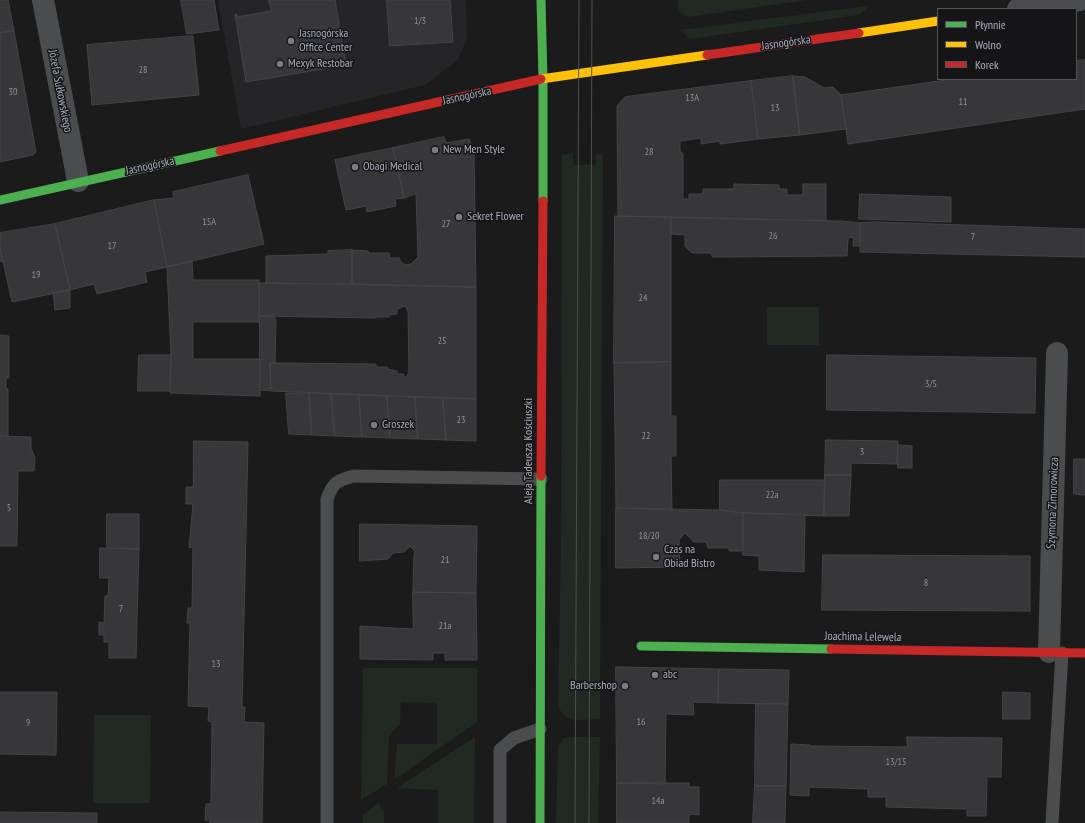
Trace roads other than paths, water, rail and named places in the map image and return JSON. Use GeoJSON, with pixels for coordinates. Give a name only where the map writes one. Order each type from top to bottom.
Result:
{"type":"FeatureCollection","features":[{"type":"Feature","properties":{"kind":"street","name":"Józefa Sułkowskiego"},"geometry":{"type":"LineString","coordinates":[[43,0],[78,182]]}},
{"type":"Feature","properties":{"kind":"street","name":"Aleja Tadeusza Kościuszki"},"geometry":{"type":"LineString","coordinates":[[540,823],[542,0]]}},
{"type":"Feature","properties":{"kind":"street"},"geometry":{"type":"LineString","coordinates":[[1025,8],[1080,0]]}},
{"type":"Feature","properties":{"kind":"street","name":"Jasnogórska"},"geometry":{"type":"LineString","coordinates":[[0,200],[543,79],[937,21]]}},
{"type":"Feature","properties":{"kind":"street","name":"Szymona Zimorowicza"},"geometry":{"type":"LineString","coordinates":[[1055,653],[1057,353]]}},
{"type":"Feature","properties":{"kind":"street","name":"Joachima Lelewela"},"geometry":{"type":"LineString","coordinates":[[641,646],[1085,653]]}},
{"type":"Feature","properties":{"kind":"lane"},"geometry":{"type":"LineString","coordinates":[[327,823],[327,499],[330,488],[338,480],[354,476],[541,479]]}},
{"type":"Feature","properties":{"kind":"lane"},"geometry":{"type":"LineString","coordinates":[[1052,823],[1055,653]]}},
{"type":"Feature","properties":{"kind":"lane"},"geometry":{"type":"LineString","coordinates":[[500,823],[500,750],[514,738],[540,729]]}},
{"type":"Feature","properties":{"kind":"tram line"},"geometry":{"type":"LineString","coordinates":[[575,823],[579,0]]}},
{"type":"Feature","properties":{"kind":"tram line"},"geometry":{"type":"LineString","coordinates":[[589,823],[592,0]]}},
{"type":"Feature","properties":{"kind":"place","name":"Jasnogórska Office Center"},"geometry":{"type":"Point","coordinates":[291,41]}},
{"type":"Feature","properties":{"kind":"place","name":"Mexyk Restobar"},"geometry":{"type":"Point","coordinates":[280,64]}},
{"type":"Feature","properties":{"kind":"place","name":"New Men Style"},"geometry":{"type":"Point","coordinates":[435,150]}},
{"type":"Feature","properties":{"kind":"place","name":"Obagi Medical"},"geometry":{"type":"Point","coordinates":[355,167]}},
{"type":"Feature","properties":{"kind":"place","name":"Sekret Flower"},"geometry":{"type":"Point","coordinates":[459,217]}},
{"type":"Feature","properties":{"kind":"place","name":"Groszek"},"geometry":{"type":"Point","coordinates":[374,425]}},
{"type":"Feature","properties":{"kind":"place","name":"Czas na Obiad Bistro"},"geometry":{"type":"Point","coordinates":[656,557]}},
{"type":"Feature","properties":{"kind":"place","name":"abc"},"geometry":{"type":"Point","coordinates":[655,675]}},
{"type":"Feature","properties":{"kind":"place","name":"Barbershop"},"geometry":{"type":"Point","coordinates":[625,686]}}]}
